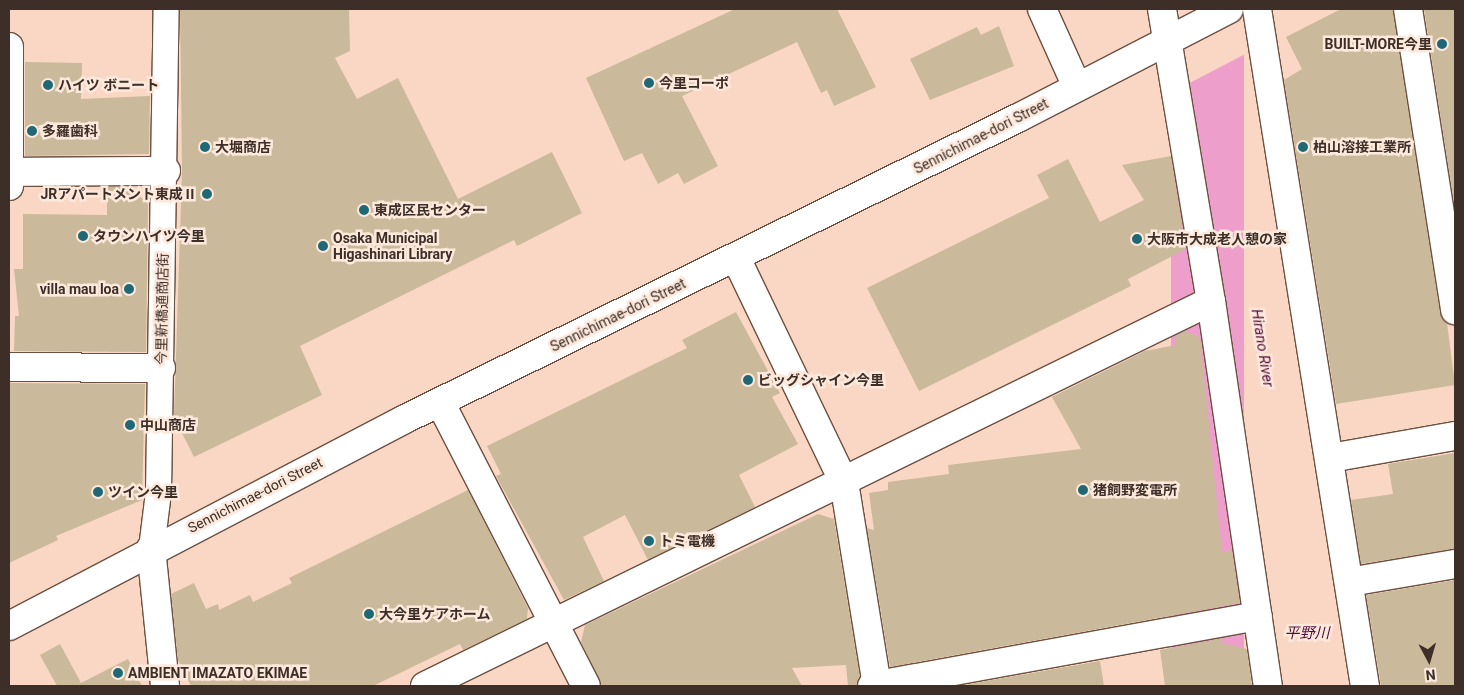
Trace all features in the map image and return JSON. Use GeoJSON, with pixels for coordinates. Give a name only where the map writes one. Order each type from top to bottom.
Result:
{"type":"FeatureCollection","features":[{"type":"Feature","properties":{"kind":"street","name":"今里新橋通商店街"},"geometry":{"type":"LineString","coordinates":[[151,548],[158,492],[166,171],[166,9]]}},
{"type":"Feature","properties":{"kind":"street"},"geometry":{"type":"LineString","coordinates":[[1042,9],[1077,87]]}},
{"type":"Feature","properties":{"kind":"street"},"geometry":{"type":"LineString","coordinates":[[1162,9],[1170,39],[1268,686]]}},
{"type":"Feature","properties":{"kind":"street","name":"Sennichimae-dori Street"},"geometry":{"type":"LineString","coordinates":[[9,626],[151,548],[440,402],[736,258],[1229,9]]}},
{"type":"Feature","properties":{"kind":"street"},"geometry":{"type":"LineString","coordinates":[[1257,9],[1365,686]]}},
{"type":"Feature","properties":{"kind":"street"},"geometry":{"type":"LineString","coordinates":[[1408,9],[1444,162],[1455,310]]}},
{"type":"Feature","properties":{"kind":"street"},"geometry":{"type":"LineString","coordinates":[[9,48],[9,186]]}},
{"type":"Feature","properties":{"kind":"street"},"geometry":{"type":"LineString","coordinates":[[9,172],[166,171]]}},
{"type":"Feature","properties":{"kind":"street"},"geometry":{"type":"LineString","coordinates":[[736,258],[844,482],[875,686],[1258,616]]}},
{"type":"Feature","properties":{"kind":"street"},"geometry":{"type":"LineString","coordinates":[[425,686],[1211,301]]}},
{"type":"Feature","properties":{"kind":"street"},"geometry":{"type":"LineString","coordinates":[[9,367],[161,368]]}},
{"type":"Feature","properties":{"kind":"street"},"geometry":{"type":"LineString","coordinates":[[440,402],[586,686]]}},
{"type":"Feature","properties":{"kind":"street"},"geometry":{"type":"LineString","coordinates":[[1330,458],[1455,436]]}},
{"type":"Feature","properties":{"kind":"street"},"geometry":{"type":"LineString","coordinates":[[151,548],[165,686]]}},
{"type":"Feature","properties":{"kind":"street"},"geometry":{"type":"LineString","coordinates":[[1349,582],[1455,564]]}},
{"type":"Feature","properties":{"kind":"water"},"geometry":{"type":"Polygon","coordinates":[[[1171,9],[1244,9],[1244,686],[1171,686],[1171,9]]]}},
{"type":"Feature","properties":{"kind":"pier"},"geometry":{"type":"Polygon","coordinates":[[[1170,9],[1246,9],[1253,50],[1182,87],[1170,9]]]}},
{"type":"Feature","properties":{"kind":"building"},"geometry":{"type":"Polygon","coordinates":[[[180,9],[349,9],[350,51],[335,58],[357,99],[398,78],[458,199],[552,152],[582,213],[517,246],[514,240],[300,346],[322,395],[194,457],[174,417],[182,171],[180,9]]]}},
{"type":"Feature","properties":{"kind":"building","name":"今里コーポ"},"geometry":{"type":"Polygon","coordinates":[[[735,9],[837,9],[876,87],[834,106],[827,90],[821,93],[797,42],[682,96],[718,166],[684,184],[678,173],[658,184],[642,153],[624,161],[586,78],[735,9]]]}},
{"type":"Feature","properties":{"kind":"building"},"geometry":{"type":"Polygon","coordinates":[[[1341,9],[1393,9],[1440,312],[1447,323],[1455,385],[1336,404],[1284,80],[1302,69],[1286,37],[1341,9]]]}},
{"type":"Feature","properties":{"kind":"building"},"geometry":{"type":"Polygon","coordinates":[[[1424,9],[1455,9],[1455,210],[1424,9]]]}},
{"type":"Feature","properties":{"kind":"building"},"geometry":{"type":"Polygon","coordinates":[[[999,26],[1014,66],[930,100],[910,59],[977,27],[981,35],[999,26]]]}},
{"type":"Feature","properties":{"kind":"building"},"geometry":{"type":"Polygon","coordinates":[[[25,62],[82,63],[81,99],[150,96],[149,154],[25,156],[25,62]]]}},
{"type":"Feature","properties":{"kind":"building"},"geometry":{"type":"Polygon","coordinates":[[[1171,156],[1186,249],[1128,279],[1131,286],[919,391],[867,288],[1049,198],[1037,175],[1068,159],[1100,222],[1144,200],[1122,165],[1171,156]]]}},
{"type":"Feature","properties":{"kind":"building"},"geometry":{"type":"Polygon","coordinates":[[[107,187],[130,187],[148,204],[146,352],[14,351],[15,316],[19,316],[14,269],[23,269],[23,214],[107,215],[107,187]]]}},
{"type":"Feature","properties":{"kind":"building"},"geometry":{"type":"Polygon","coordinates":[[[736,312],[780,393],[772,397],[798,444],[739,475],[755,507],[648,560],[625,515],[583,537],[604,581],[564,600],[496,476],[501,474],[487,446],[687,348],[682,340],[736,312]]]}},
{"type":"Feature","properties":{"kind":"building"},"geometry":{"type":"Polygon","coordinates":[[[1185,331],[1200,337],[1222,552],[1232,550],[1240,603],[890,667],[867,528],[874,530],[869,493],[888,490],[888,482],[949,474],[948,465],[1081,449],[1052,397],[1145,351],[1176,345],[1175,336],[1185,331]]]}},
{"type":"Feature","properties":{"kind":"building"},"geometry":{"type":"Polygon","coordinates":[[[9,383],[145,384],[142,500],[56,536],[58,540],[9,563],[9,383]]]}},
{"type":"Feature","properties":{"kind":"building"},"geometry":{"type":"Polygon","coordinates":[[[1455,453],[1455,549],[1361,564],[1351,500],[1393,494],[1388,464],[1455,453]]]}},
{"type":"Feature","properties":{"kind":"building"},"geometry":{"type":"Polygon","coordinates":[[[468,490],[528,608],[527,619],[463,650],[460,644],[373,686],[191,686],[178,660],[171,594],[194,583],[206,609],[218,604],[219,610],[250,595],[253,602],[292,583],[289,578],[468,490]]]}},
{"type":"Feature","properties":{"kind":"building"},"geometry":{"type":"Polygon","coordinates":[[[818,514],[834,519],[860,677],[857,686],[848,686],[846,665],[792,668],[802,686],[602,686],[581,642],[585,625],[818,514]]]}},
{"type":"Feature","properties":{"kind":"building"},"geometry":{"type":"Polygon","coordinates":[[[1455,580],[1455,686],[1381,686],[1366,595],[1455,580]]]}},
{"type":"Feature","properties":{"kind":"building"},"geometry":{"type":"Polygon","coordinates":[[[1224,638],[1221,643],[1247,649],[1252,686],[1165,686],[1160,650],[1224,638]]]}},
{"type":"Feature","properties":{"kind":"building"},"geometry":{"type":"Polygon","coordinates":[[[60,644],[81,683],[128,659],[142,686],[57,686],[40,655],[60,644]]]}},
{"type":"Feature","properties":{"kind":"building"},"geometry":{"type":"Polygon","coordinates":[[[1100,661],[1104,686],[958,686],[1100,661]]]}},
{"type":"Feature","properties":{"kind":"place","name":"BUILT-MORE今里"},"geometry":{"type":"Point","coordinates":[1442,44]}},
{"type":"Feature","properties":{"kind":"place","name":"今里コーポ"},"geometry":{"type":"Point","coordinates":[649,83]}},
{"type":"Feature","properties":{"kind":"place","name":"ハイツ ボニート"},"geometry":{"type":"Point","coordinates":[48,85]}},
{"type":"Feature","properties":{"kind":"place","name":"多羅歯科"},"geometry":{"type":"Point","coordinates":[32,131]}},
{"type":"Feature","properties":{"kind":"place","name":"大堀商店"},"geometry":{"type":"Point","coordinates":[205,147]}},
{"type":"Feature","properties":{"kind":"place","name":"柏山溶接工業所"},"geometry":{"type":"Point","coordinates":[1303,147]}},
{"type":"Feature","properties":{"kind":"place","name":"JRアパートメント東成Ⅱ"},"geometry":{"type":"Point","coordinates":[207,194]}},
{"type":"Feature","properties":{"kind":"place","name":"東成区民センター"},"geometry":{"type":"Point","coordinates":[364,210]}},
{"type":"Feature","properties":{"kind":"place","name":"タウンハイツ今里"},"geometry":{"type":"Point","coordinates":[83,236]}},
{"type":"Feature","properties":{"kind":"place","name":"大阪市大成老人憩の家"},"geometry":{"type":"Point","coordinates":[1137,239]}},
{"type":"Feature","properties":{"kind":"place","name":"Osaka Municipal Higashinari Library"},"geometry":{"type":"Point","coordinates":[323,246]}},
{"type":"Feature","properties":{"kind":"place","name":"villa mau loa"},"geometry":{"type":"Point","coordinates":[129,289]}},
{"type":"Feature","properties":{"kind":"place","name":"ビッグシャイン今里"},"geometry":{"type":"Point","coordinates":[748,380]}},
{"type":"Feature","properties":{"kind":"place","name":"中山商店"},"geometry":{"type":"Point","coordinates":[130,425]}},
{"type":"Feature","properties":{"kind":"place","name":"猪飼野変電所"},"geometry":{"type":"Point","coordinates":[1083,490]}},
{"type":"Feature","properties":{"kind":"place","name":"ツイン今里"},"geometry":{"type":"Point","coordinates":[98,492]}},
{"type":"Feature","properties":{"kind":"place","name":"トミ電機"},"geometry":{"type":"Point","coordinates":[649,541]}},
{"type":"Feature","properties":{"kind":"place","name":"大今里ケアホーム"},"geometry":{"type":"Point","coordinates":[369,614]}},
{"type":"Feature","properties":{"kind":"place","name":"AMBIENT IMAZATO EKIMAE"},"geometry":{"type":"Point","coordinates":[118,673]}},
{"type":"Feature","properties":{"kind":"water label","name":"Hirano River"},"geometry":{"type":"Point","coordinates":[1262,348]}},
{"type":"Feature","properties":{"kind":"water label","name":"平野川"},"geometry":{"type":"Point","coordinates":[1307,634]}}]}
